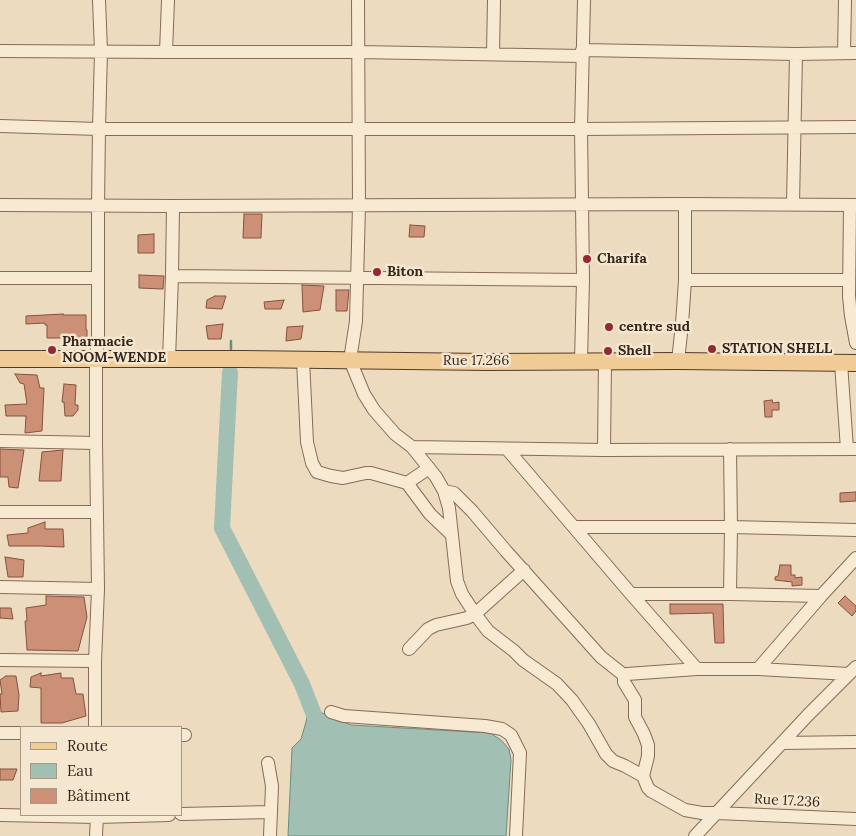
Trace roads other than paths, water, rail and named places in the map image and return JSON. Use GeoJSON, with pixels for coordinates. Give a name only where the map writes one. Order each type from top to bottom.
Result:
{"type":"FeatureCollection","features":[{"type":"Feature","properties":{"kind":"main road","name":"Rue 17.266"},"geometry":{"type":"LineString","coordinates":[[0,359],[849,363]]}},
{"type":"Feature","properties":{"kind":"street"},"geometry":{"type":"LineString","coordinates":[[95,726],[98,589],[96,359],[98,338],[98,129],[101,51],[99,0]]}},
{"type":"Feature","properties":{"kind":"street"},"geometry":{"type":"LineString","coordinates":[[166,52],[168,0]]}},
{"type":"Feature","properties":{"kind":"street"},"geometry":{"type":"LineString","coordinates":[[358,0],[359,206],[356,321],[350,360],[374,410],[395,434],[412,447],[436,477],[444,491],[449,508],[457,582],[462,594],[475,614],[488,631],[523,660],[557,684],[572,700],[610,758],[643,776],[648,756],[648,746],[635,717],[635,700],[624,682],[625,676]]}},
{"type":"Feature","properties":{"kind":"street"},"geometry":{"type":"LineString","coordinates":[[492,54],[494,0]]}},
{"type":"Feature","properties":{"kind":"street"},"geometry":{"type":"LineString","coordinates":[[581,361],[583,280],[581,129],[584,0]]}},
{"type":"Feature","properties":{"kind":"street"},"geometry":{"type":"LineString","coordinates":[[0,51],[492,54],[850,53],[845,0]]}},
{"type":"Feature","properties":{"kind":"street"},"geometry":{"type":"LineString","coordinates":[[793,204],[796,54]]}},
{"type":"Feature","properties":{"kind":"street"},"geometry":{"type":"LineString","coordinates":[[0,126],[98,129],[856,127]]}},
{"type":"Feature","properties":{"kind":"street"},"geometry":{"type":"LineString","coordinates":[[678,361],[685,280],[685,204]]}},
{"type":"Feature","properties":{"kind":"street"},"geometry":{"type":"LineString","coordinates":[[0,205],[853,205],[849,280],[851,316],[856,344]]}},
{"type":"Feature","properties":{"kind":"street"},"geometry":{"type":"LineString","coordinates":[[169,359],[173,206]]}},
{"type":"Feature","properties":{"kind":"street"},"geometry":{"type":"LineString","coordinates":[[172,276],[583,280]]}},
{"type":"Feature","properties":{"kind":"street"},"geometry":{"type":"LineString","coordinates":[[0,278],[98,278]]}},
{"type":"Feature","properties":{"kind":"street"},"geometry":{"type":"LineString","coordinates":[[685,280],[849,280]]}},
{"type":"Feature","properties":{"kind":"street"},"geometry":{"type":"LineString","coordinates":[[303,360],[307,442],[315,469],[321,474],[338,478],[371,473],[407,483],[430,514],[452,535]]}},
{"type":"Feature","properties":{"kind":"street"},"geometry":{"type":"LineString","coordinates":[[604,450],[605,361]]}},
{"type":"Feature","properties":{"kind":"street"},"geometry":{"type":"LineString","coordinates":[[412,447],[604,450],[851,449],[849,363]]}},
{"type":"Feature","properties":{"kind":"street"},"geometry":{"type":"LineString","coordinates":[[0,441],[96,443]]}},
{"type":"Feature","properties":{"kind":"street"},"geometry":{"type":"LineString","coordinates":[[507,449],[697,669]]}},
{"type":"Feature","properties":{"kind":"street"},"geometry":{"type":"LineString","coordinates":[[730,449],[730,594]]}},
{"type":"Feature","properties":{"kind":"street"},"geometry":{"type":"LineString","coordinates":[[407,483],[429,468]]}},
{"type":"Feature","properties":{"kind":"street"},"geometry":{"type":"LineString","coordinates":[[444,491],[454,493],[472,511],[602,657],[625,676]]}},
{"type":"Feature","properties":{"kind":"street"},"geometry":{"type":"LineString","coordinates":[[0,512],[97,512]]}},
{"type":"Feature","properties":{"kind":"street"},"geometry":{"type":"LineString","coordinates":[[574,527],[731,527],[856,530]]}},
{"type":"Feature","properties":{"kind":"street"},"geometry":{"type":"LineString","coordinates":[[758,669],[856,558]]}},
{"type":"Feature","properties":{"kind":"street"},"geometry":{"type":"LineString","coordinates":[[409,649],[428,629],[475,614],[524,570]]}},
{"type":"Feature","properties":{"kind":"street"},"geometry":{"type":"LineString","coordinates":[[0,587],[98,589]]}},
{"type":"Feature","properties":{"kind":"street"},"geometry":{"type":"LineString","coordinates":[[631,594],[821,596]]}},
{"type":"Feature","properties":{"kind":"street"},"geometry":{"type":"LineString","coordinates":[[0,660],[95,661]]}},
{"type":"Feature","properties":{"kind":"street"},"geometry":{"type":"LineString","coordinates":[[625,676],[631,673],[697,669],[853,671]]}},
{"type":"Feature","properties":{"kind":"street"},"geometry":{"type":"LineString","coordinates":[[695,836],[808,714],[853,671]]}},
{"type":"Feature","properties":{"kind":"street"},"geometry":{"type":"LineString","coordinates":[[331,712],[344,716],[485,726],[502,729],[511,735],[520,753],[516,836]]}},
{"type":"Feature","properties":{"kind":"street"},"geometry":{"type":"LineString","coordinates":[[0,734],[20,734]]}},
{"type":"Feature","properties":{"kind":"street"},"geometry":{"type":"LineString","coordinates":[[782,743],[856,742]]}},
{"type":"Feature","properties":{"kind":"street"},"geometry":{"type":"LineString","coordinates":[[268,762],[272,786],[270,836]]}},
{"type":"Feature","properties":{"kind":"street","name":"Rue 17.236"},"geometry":{"type":"LineString","coordinates":[[643,776],[651,791],[685,810],[702,813],[856,819]]}},
{"type":"Feature","properties":{"kind":"street"},"geometry":{"type":"LineString","coordinates":[[182,814],[272,812]]}},
{"type":"Feature","properties":{"kind":"street"},"geometry":{"type":"LineString","coordinates":[[0,816],[97,816],[96,836]]}},
{"type":"Feature","properties":{"kind":"water"},"geometry":{"type":"Polygon","coordinates":[[[317,707],[322,713],[351,725],[490,733],[501,740],[509,749],[511,760],[506,836],[288,836],[292,748],[301,739],[308,711],[317,707]]]}},
{"type":"Feature","properties":{"kind":"waterway"},"geometry":{"type":"LineString","coordinates":[[231,341],[231,351]]}},
{"type":"Feature","properties":{"kind":"waterway"},"geometry":{"type":"LineString","coordinates":[[230,372],[222,528],[302,684],[320,730]]}},
{"type":"Feature","properties":{"kind":"place","name":"Charifa"},"geometry":{"type":"Point","coordinates":[587,259]}},
{"type":"Feature","properties":{"kind":"place","name":"Biton"},"geometry":{"type":"Point","coordinates":[377,272]}},
{"type":"Feature","properties":{"kind":"place","name":"centre sud"},"geometry":{"type":"Point","coordinates":[609,327]}},
{"type":"Feature","properties":{"kind":"place","name":"STATION SHELL"},"geometry":{"type":"Point","coordinates":[712,349]}},
{"type":"Feature","properties":{"kind":"place","name":"Pharmacie NOOM-WENDE"},"geometry":{"type":"Point","coordinates":[52,350]}},
{"type":"Feature","properties":{"kind":"place","name":"Shell"},"geometry":{"type":"Point","coordinates":[608,351]}}]}
